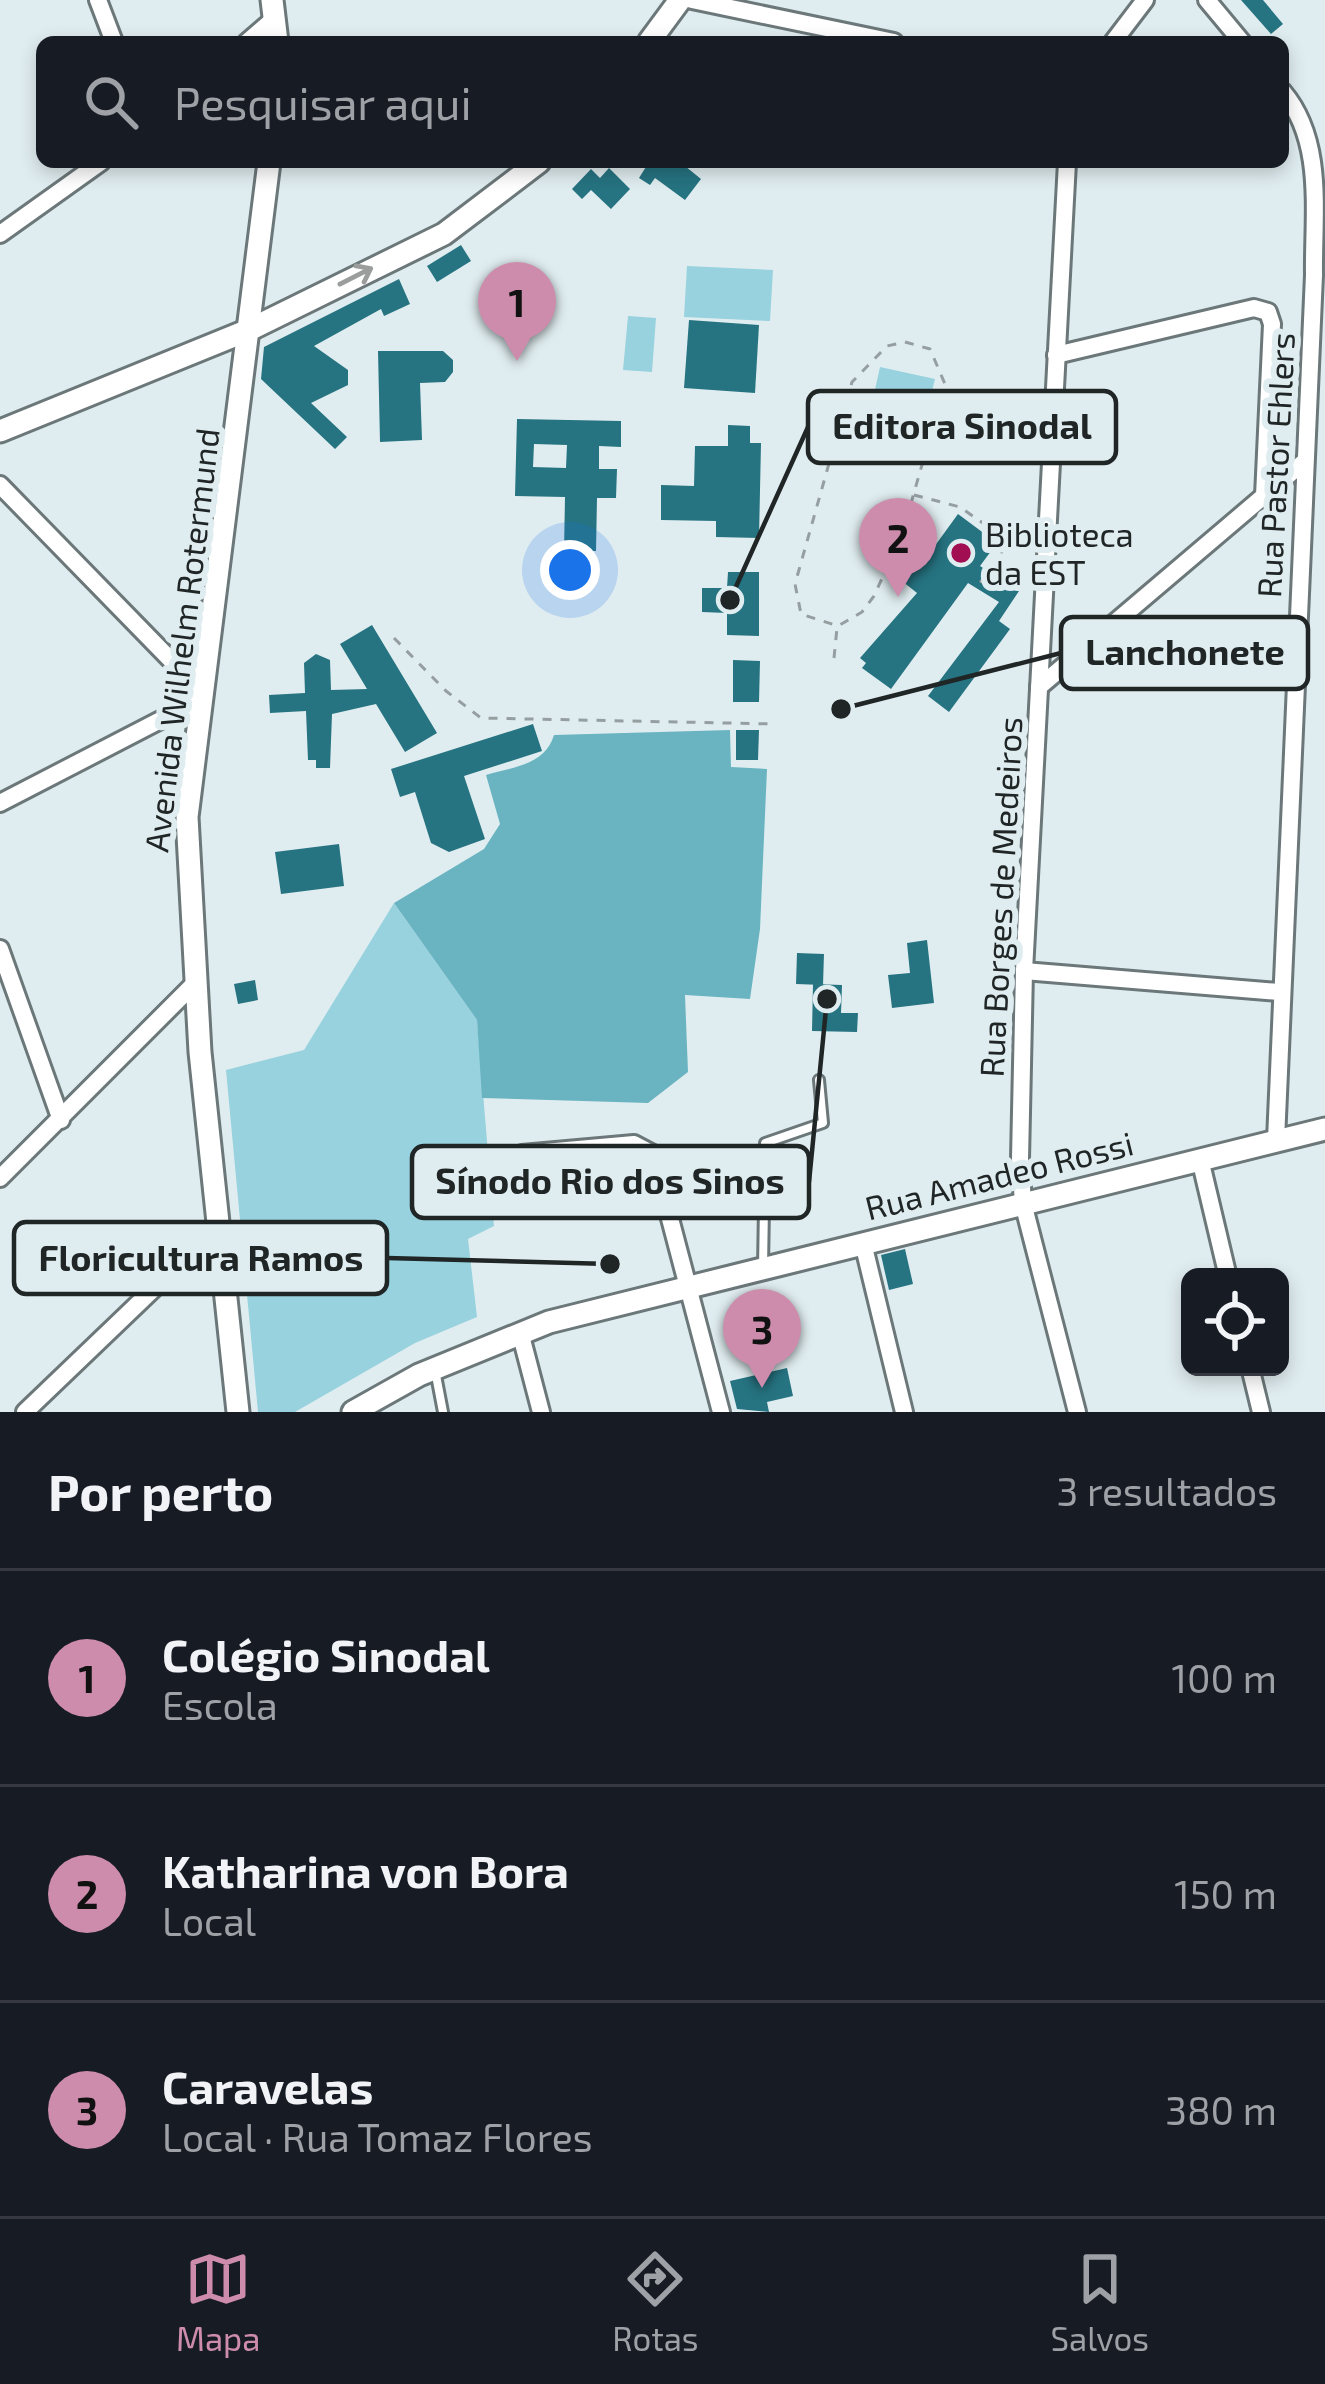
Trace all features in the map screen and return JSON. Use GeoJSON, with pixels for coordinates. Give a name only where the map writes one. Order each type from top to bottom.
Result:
{"type":"FeatureCollection","features":[{"type":"Feature","properties":{"kind":"street"},"geometry":{"type":"LineString","coordinates":[[98,0],[112,36]]}},
{"type":"Feature","properties":{"kind":"street"},"geometry":{"type":"LineString","coordinates":[[653,36],[680,0]]}},
{"type":"Feature","properties":{"kind":"street"},"geometry":{"type":"LineString","coordinates":[[692,0],[865,36]]}},
{"type":"Feature","properties":{"kind":"street"},"geometry":{"type":"LineString","coordinates":[[1118,36],[1145,0]]}},
{"type":"Feature","properties":{"kind":"street"},"geometry":{"type":"LineString","coordinates":[[1208,0],[1237,36]]}},
{"type":"Feature","properties":{"kind":"street"},"geometry":{"type":"LineString","coordinates":[[252,36],[274,8]]}},
{"type":"Feature","properties":{"kind":"street","name":"Rua Pastor Ehlers"},"geometry":{"type":"LineString","coordinates":[[1276,1140],[1314,275],[1312,153],[1300,112],[1289,99]]}},
{"type":"Feature","properties":{"kind":"street"},"geometry":{"type":"LineString","coordinates":[[0,234],[93,168]]}},
{"type":"Feature","properties":{"kind":"street","name":"Avenida Wilhelm Rotermund"},"geometry":{"type":"LineString","coordinates":[[238,1412],[216,1229],[195,983],[187,817],[268,168]]}},
{"type":"Feature","properties":{"kind":"street"},"geometry":{"type":"LineString","coordinates":[[0,430],[251,329],[444,234],[531,168]]}},
{"type":"Feature","properties":{"kind":"street","name":"Rua Borges de Medeiros"},"geometry":{"type":"LineString","coordinates":[[1067,168],[1024,971],[1023,1203],[1077,1412]]}},
{"type":"Feature","properties":{"kind":"street"},"geometry":{"type":"LineString","coordinates":[[1056,355],[1255,308],[1268,312],[1272,324],[1264,496]]}},
{"type":"Feature","properties":{"kind":"street"},"geometry":{"type":"LineString","coordinates":[[1039,687],[1305,461]]}},
{"type":"Feature","properties":{"kind":"street"},"geometry":{"type":"LineString","coordinates":[[0,485],[202,695],[0,803]]}},
{"type":"Feature","properties":{"kind":"street"},"geometry":{"type":"LineString","coordinates":[[0,949],[61,1120]]}},
{"type":"Feature","properties":{"kind":"street"},"geometry":{"type":"LineString","coordinates":[[1024,971],[1279,992]]}},
{"type":"Feature","properties":{"kind":"street"},"geometry":{"type":"LineString","coordinates":[[0,1178],[195,983]]}},
{"type":"Feature","properties":{"kind":"street","name":"Rua Amadeo Rossi"},"geometry":{"type":"LineString","coordinates":[[352,1412],[520,1332],[1325,1129]]}},
{"type":"Feature","properties":{"kind":"street"},"geometry":{"type":"LineString","coordinates":[[521,1154],[634,1144],[653,1154],[722,1412]]}},
{"type":"Feature","properties":{"kind":"street"},"geometry":{"type":"LineString","coordinates":[[1200,1160],[1226,1268]]}},
{"type":"Feature","properties":{"kind":"street"},"geometry":{"type":"LineString","coordinates":[[25,1412],[216,1229]]}},
{"type":"Feature","properties":{"kind":"street"},"geometry":{"type":"LineString","coordinates":[[863,1243],[904,1412]]}},
{"type":"Feature","properties":{"kind":"street"},"geometry":{"type":"LineString","coordinates":[[520,1332],[541,1412]]}},
{"type":"Feature","properties":{"kind":"street"},"geometry":{"type":"LineString","coordinates":[[1252,1376],[1261,1412]]}},
{"type":"Feature","properties":{"kind":"lane"},"geometry":{"type":"LineString","coordinates":[[763,1269],[765,1143],[823,1123],[819,1080]]}},
{"type":"Feature","properties":{"kind":"lane"},"geometry":{"type":"LineString","coordinates":[[434,1369],[443,1412]]}},
{"type":"Feature","properties":{"kind":"path"},"geometry":{"type":"LineString","coordinates":[[904,342],[930,349],[945,384],[902,536],[862,612],[838,626],[801,614],[795,584],[852,382],[887,346],[904,342]]}},
{"type":"Feature","properties":{"kind":"path"},"geometry":{"type":"LineString","coordinates":[[912,495],[960,507],[1004,538],[1000,554],[977,587]]}},
{"type":"Feature","properties":{"kind":"path"},"geometry":{"type":"LineString","coordinates":[[902,536],[930,553]]}},
{"type":"Feature","properties":{"kind":"path"},"geometry":{"type":"LineString","coordinates":[[833,658],[838,626]]}},
{"type":"Feature","properties":{"kind":"path"},"geometry":{"type":"LineString","coordinates":[[394,638],[446,692],[482,718],[776,724]]}},
{"type":"Feature","properties":{"kind":"shaded area"},"geometry":{"type":"Polygon","coordinates":[[[687,266],[773,270],[770,321],[684,317],[687,266]]]}},
{"type":"Feature","properties":{"kind":"shaded area"},"geometry":{"type":"Polygon","coordinates":[[[628,316],[656,318],[652,372],[623,370],[628,316]]]}},
{"type":"Feature","properties":{"kind":"shaded area"},"geometry":{"type":"Polygon","coordinates":[[[880,367],[935,379],[926,415],[872,403],[880,367]]]}},
{"type":"Feature","properties":{"kind":"shaded area"},"geometry":{"type":"Polygon","coordinates":[[[730,730],[731,767],[767,769],[760,929],[750,999],[685,995],[688,1072],[648,1103],[482,1098],[477,1020],[394,903],[484,849],[500,824],[486,775],[536,759],[554,735],[730,730]]]}},
{"type":"Feature","properties":{"kind":"shaded area"},"geometry":{"type":"Polygon","coordinates":[[[394,903],[477,1020],[494,1226],[468,1239],[477,1317],[415,1343],[295,1412],[258,1412],[226,1070],[304,1050],[394,903]]]}},
{"type":"Feature","properties":{"kind":"building"},"geometry":{"type":"Polygon","coordinates":[[[1241,0],[1263,0],[1283,24],[1271,34],[1241,0]]]}},
{"type":"Feature","properties":{"kind":"building"},"geometry":{"type":"Polygon","coordinates":[[[609,168],[630,189],[611,209],[591,190],[582,199],[572,189],[591,169],[600,178],[609,168]]]}},
{"type":"Feature","properties":{"kind":"building"},"geometry":{"type":"Polygon","coordinates":[[[645,168],[687,168],[701,179],[685,200],[655,178],[650,185],[639,178],[645,168]]]}},
{"type":"Feature","properties":{"kind":"building"},"geometry":{"type":"Polygon","coordinates":[[[461,245],[471,261],[437,282],[427,266],[461,245]]]}},
{"type":"Feature","properties":{"kind":"building"},"geometry":{"type":"Polygon","coordinates":[[[399,279],[410,304],[384,316],[381,309],[314,346],[348,370],[348,385],[311,403],[347,437],[335,449],[261,379],[264,347],[399,279]]]}},
{"type":"Feature","properties":{"kind":"building"},"geometry":{"type":"Polygon","coordinates":[[[689,320],[759,325],[755,393],[684,388],[689,320]]]}},
{"type":"Feature","properties":{"kind":"building"},"geometry":{"type":"Polygon","coordinates":[[[378,351],[443,351],[453,360],[453,372],[445,382],[420,383],[422,440],[380,442],[378,351]]]}},
{"type":"Feature","properties":{"kind":"building"},"geometry":{"type":"Polygon","coordinates":[[[517,419],[621,421],[621,447],[599,446],[599,469],[617,469],[616,498],[597,498],[596,551],[564,551],[565,497],[515,496],[517,419]],[[534,444],[533,467],[566,468],[567,445],[534,444]]]}},
{"type":"Feature","properties":{"kind":"building"},"geometry":{"type":"Polygon","coordinates":[[[728,425],[750,426],[750,443],[761,443],[759,538],[716,537],[716,521],[661,520],[661,485],[694,486],[695,446],[728,446],[728,425]]]}},
{"type":"Feature","properties":{"kind":"building"},"geometry":{"type":"Polygon","coordinates":[[[958,514],[997,543],[980,566],[1019,591],[999,621],[1010,629],[949,712],[928,696],[999,602],[968,583],[891,689],[862,668],[866,663],[860,658],[917,593],[902,581],[916,562],[921,565],[958,514]]]}},
{"type":"Feature","properties":{"kind":"building"},"geometry":{"type":"Polygon","coordinates":[[[728,572],[759,572],[759,636],[727,635],[727,613],[702,612],[702,588],[727,588],[728,572]]]}},
{"type":"Feature","properties":{"kind":"building"},"geometry":{"type":"Polygon","coordinates":[[[372,625],[437,733],[405,752],[376,704],[332,714],[330,768],[316,768],[316,760],[308,760],[306,711],[270,713],[269,695],[305,693],[304,663],[316,654],[330,660],[331,690],[367,689],[340,644],[372,625]]]}},
{"type":"Feature","properties":{"kind":"building"},"geometry":{"type":"Polygon","coordinates":[[[733,660],[760,661],[759,702],[733,702],[733,660]]]}},
{"type":"Feature","properties":{"kind":"building"},"geometry":{"type":"Polygon","coordinates":[[[848,697],[853,716],[834,721],[829,702],[848,697]]]}},
{"type":"Feature","properties":{"kind":"building"},"geometry":{"type":"Polygon","coordinates":[[[533,724],[542,751],[464,776],[485,839],[449,852],[431,843],[415,792],[400,797],[391,769],[533,724]]]}},
{"type":"Feature","properties":{"kind":"building"},"geometry":{"type":"Polygon","coordinates":[[[736,730],[759,730],[758,760],[736,760],[736,730]]]}},
{"type":"Feature","properties":{"kind":"building"},"geometry":{"type":"Polygon","coordinates":[[[339,844],[344,886],[281,894],[275,852],[339,844]]]}},
{"type":"Feature","properties":{"kind":"building"},"geometry":{"type":"Polygon","coordinates":[[[927,940],[934,1003],[892,1008],[888,975],[910,973],[907,943],[927,940]]]}},
{"type":"Feature","properties":{"kind":"building"},"geometry":{"type":"Polygon","coordinates":[[[797,953],[824,954],[823,985],[796,984],[797,953]]]}},
{"type":"Feature","properties":{"kind":"building"},"geometry":{"type":"Polygon","coordinates":[[[255,980],[258,1000],[238,1004],[234,984],[255,980]]]}},
{"type":"Feature","properties":{"kind":"building"},"geometry":{"type":"Polygon","coordinates":[[[813,984],[842,985],[841,1013],[858,1013],[857,1032],[812,1031],[813,984]]]}},
{"type":"Feature","properties":{"kind":"building"},"geometry":{"type":"Polygon","coordinates":[[[905,1249],[913,1284],[889,1290],[881,1255],[905,1249]]]}},
{"type":"Feature","properties":{"kind":"building"},"geometry":{"type":"Polygon","coordinates":[[[787,1368],[793,1396],[767,1402],[769,1412],[737,1409],[730,1381],[787,1368]]]}},
{"type":"Feature","properties":{"kind":"place","name":"Colégio Sinodal"},"geometry":{"type":"Point","coordinates":[517,361]}},
{"type":"Feature","properties":{"kind":"place","name":"Biblioteca da EST"},"geometry":{"type":"Point","coordinates":[961,553]}},
{"type":"Feature","properties":{"kind":"place","name":"Katharina von Bora"},"geometry":{"type":"Point","coordinates":[898,597]}},
{"type":"Feature","properties":{"kind":"place","name":"Editora Sinodal"},"geometry":{"type":"Point","coordinates":[730,600]}},
{"type":"Feature","properties":{"kind":"place","name":"Lanchonete"},"geometry":{"type":"Point","coordinates":[841,709]}},
{"type":"Feature","properties":{"kind":"place","name":"Sínodo Rio dos Sinos"},"geometry":{"type":"Point","coordinates":[827,999]}},
{"type":"Feature","properties":{"kind":"place","name":"Floricultura Ramos"},"geometry":{"type":"Point","coordinates":[610,1264]}},
{"type":"Feature","properties":{"kind":"place","name":"Caravelas"},"geometry":{"type":"Point","coordinates":[762,1388]}}]}
